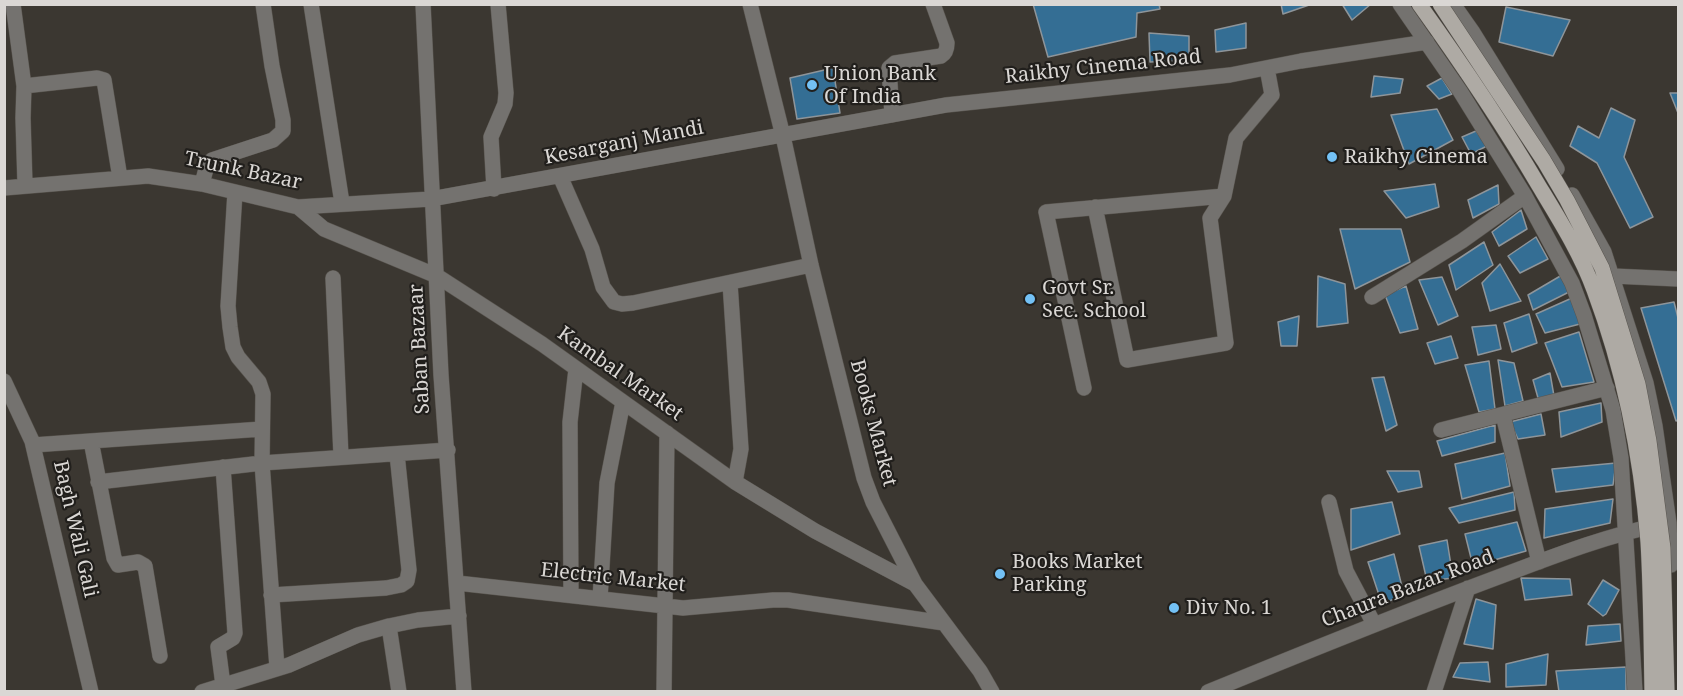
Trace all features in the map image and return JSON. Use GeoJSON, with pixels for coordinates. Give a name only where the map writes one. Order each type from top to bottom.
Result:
{"type":"FeatureCollection","features":[{"type":"Feature","properties":{"kind":"main road"},"geometry":{"type":"LineString","coordinates":[[1419,4],[1499,118],[1576,250],[1597,297],[1623,381],[1641,472],[1648,543],[1652,692]]}},
{"type":"Feature","properties":{"kind":"main road"},"geometry":{"type":"LineString","coordinates":[[1440,4],[1550,171],[1602,268],[1638,384],[1649,441],[1663,548],[1667,692]]}},
{"type":"Feature","properties":{"kind":"street"},"geometry":{"type":"LineString","coordinates":[[13,4],[24,86],[25,185]]}},
{"type":"Feature","properties":{"kind":"street"},"geometry":{"type":"LineString","coordinates":[[202,184],[207,165],[212,160],[273,140],[283,131],[262,4]]}},
{"type":"Feature","properties":{"kind":"street"},"geometry":{"type":"LineString","coordinates":[[311,4],[342,203]]}},
{"type":"Feature","properties":{"kind":"street","name":"Saban Bazaar"},"geometry":{"type":"LineString","coordinates":[[423,4],[441,375],[464,692]]}},
{"type":"Feature","properties":{"kind":"street"},"geometry":{"type":"LineString","coordinates":[[494,189],[491,137],[503,110],[506,93],[498,4]]}},
{"type":"Feature","properties":{"kind":"street","name":"Books Market"},"geometry":{"type":"LineString","coordinates":[[750,4],[864,478],[873,502],[915,584],[980,671],[992,692]]}},
{"type":"Feature","properties":{"kind":"street"},"geometry":{"type":"LineString","coordinates":[[892,115],[889,68],[895,63],[945,54],[947,43],[933,4]]}},
{"type":"Feature","properties":{"kind":"street"},"geometry":{"type":"LineString","coordinates":[[1400,4],[1460,91],[1524,196],[1572,283],[1591,334],[1613,410],[1621,458],[1635,692]]}},
{"type":"Feature","properties":{"kind":"street"},"geometry":{"type":"LineString","coordinates":[[1453,4],[1552,160],[1604,252],[1613,276],[1646,383],[1674,522],[1674,692]]}},
{"type":"Feature","properties":{"kind":"street","name":"Raikhy Cinema Road"},"geometry":{"type":"LineString","coordinates":[[783,136],[946,105],[1175,82],[1427,42]]}},
{"type":"Feature","properties":{"kind":"street"},"geometry":{"type":"LineString","coordinates":[[1095,207],[1126,360],[1226,343],[1210,218],[1224,196],[1236,138],[1272,95],[1267,68]]}},
{"type":"Feature","properties":{"kind":"street"},"geometry":{"type":"LineString","coordinates":[[24,86],[97,78],[104,80],[120,178]]}},
{"type":"Feature","properties":{"kind":"street","name":"Kesarganj Mandi"},"geometry":{"type":"LineString","coordinates":[[474,193],[783,136]]}},
{"type":"Feature","properties":{"kind":"street","name":"Trunk Bazar"},"geometry":{"type":"LineString","coordinates":[[4,188],[148,176],[202,184],[298,207],[431,200],[474,193]]}},
{"type":"Feature","properties":{"kind":"street"},"geometry":{"type":"LineString","coordinates":[[560,176],[592,249],[603,287],[614,302],[633,303],[811,265]]}},
{"type":"Feature","properties":{"kind":"street"},"geometry":{"type":"LineString","coordinates":[[235,192],[228,306],[233,346],[238,357],[259,382],[261,388],[262,463],[277,668]]}},
{"type":"Feature","properties":{"kind":"street"},"geometry":{"type":"LineString","coordinates":[[1084,388],[1046,212],[1224,196]]}},
{"type":"Feature","properties":{"kind":"street"},"geometry":{"type":"LineString","coordinates":[[1372,297],[1462,241],[1524,196]]}},
{"type":"Feature","properties":{"kind":"street","name":"Kambal Market"},"geometry":{"type":"LineString","coordinates":[[298,207],[324,229],[437,276],[576,369],[735,482],[814,531],[915,584]]}},
{"type":"Feature","properties":{"kind":"street"},"geometry":{"type":"LineString","coordinates":[[1572,283],[1613,276],[1678,279]]}},
{"type":"Feature","properties":{"kind":"street"},"geometry":{"type":"LineString","coordinates":[[333,278],[341,456]]}},
{"type":"Feature","properties":{"kind":"street"},"geometry":{"type":"LineString","coordinates":[[730,283],[741,449],[735,482]]}},
{"type":"Feature","properties":{"kind":"street"},"geometry":{"type":"LineString","coordinates":[[571,596],[570,422],[576,369]]}},
{"type":"Feature","properties":{"kind":"street","name":"Bagh Wali Gali"},"geometry":{"type":"LineString","coordinates":[[4,381],[33,445],[91,692]]}},
{"type":"Feature","properties":{"kind":"street"},"geometry":{"type":"LineString","coordinates":[[1442,430],[1606,388]]}},
{"type":"Feature","properties":{"kind":"street"},"geometry":{"type":"LineString","coordinates":[[600,599],[607,483],[623,402]]}},
{"type":"Feature","properties":{"kind":"street"},"geometry":{"type":"LineString","coordinates":[[1503,415],[1539,562]]}},
{"type":"Feature","properties":{"kind":"street"},"geometry":{"type":"LineString","coordinates":[[33,445],[262,429]]}},
{"type":"Feature","properties":{"kind":"street"},"geometry":{"type":"LineString","coordinates":[[664,692],[667,433]]}},
{"type":"Feature","properties":{"kind":"street"},"geometry":{"type":"LineString","coordinates":[[91,441],[115,562],[123,566],[138,562],[145,566],[160,656]]}},
{"type":"Feature","properties":{"kind":"street"},"geometry":{"type":"LineString","coordinates":[[98,482],[262,463],[448,450]]}},
{"type":"Feature","properties":{"kind":"street"},"geometry":{"type":"LineString","coordinates":[[271,595],[386,588],[401,585],[407,581],[409,570],[397,454]]}},
{"type":"Feature","properties":{"kind":"street"},"geometry":{"type":"LineString","coordinates":[[223,467],[235,633],[233,638],[218,647],[223,685]]}},
{"type":"Feature","properties":{"kind":"street"},"geometry":{"type":"LineString","coordinates":[[1329,502],[1346,571],[1374,624]]}},
{"type":"Feature","properties":{"kind":"street","name":"Chaura Bazar Road"},"geometry":{"type":"LineString","coordinates":[[1208,692],[1374,624],[1539,562],[1626,532],[1674,522]]}},
{"type":"Feature","properties":{"kind":"street","name":"Electric Market"},"geometry":{"type":"LineString","coordinates":[[457,583],[665,607],[705,607],[788,600],[944,623]]}},
{"type":"Feature","properties":{"kind":"street"},"geometry":{"type":"LineString","coordinates":[[1434,692],[1468,588]]}},
{"type":"Feature","properties":{"kind":"street"},"geometry":{"type":"LineString","coordinates":[[202,692],[310,657],[358,635],[418,620],[459,616]]}},
{"type":"Feature","properties":{"kind":"street"},"geometry":{"type":"LineString","coordinates":[[389,626],[399,692]]}},
{"type":"Feature","properties":{"kind":"building"},"geometry":{"type":"Polygon","coordinates":[[[1033,4],[1159,4],[1160,9],[1137,13],[1136,37],[1048,57],[1033,4]]]}},
{"type":"Feature","properties":{"kind":"building"},"geometry":{"type":"Polygon","coordinates":[[[1281,4],[1312,4],[1283,14],[1281,4]]]}},
{"type":"Feature","properties":{"kind":"building"},"geometry":{"type":"Polygon","coordinates":[[[1342,4],[1371,4],[1352,20],[1342,4]]]}},
{"type":"Feature","properties":{"kind":"building"},"geometry":{"type":"Polygon","coordinates":[[[1506,7],[1570,20],[1553,56],[1499,42],[1506,7]]]}},
{"type":"Feature","properties":{"kind":"building"},"geometry":{"type":"Polygon","coordinates":[[[1246,23],[1246,48],[1216,52],[1215,30],[1246,23]]]}},
{"type":"Feature","properties":{"kind":"building"},"geometry":{"type":"Polygon","coordinates":[[[1149,33],[1189,36],[1189,60],[1150,62],[1149,33]]]}},
{"type":"Feature","properties":{"kind":"building"},"geometry":{"type":"Polygon","coordinates":[[[833,68],[840,113],[797,119],[790,78],[833,68]]]}},
{"type":"Feature","properties":{"kind":"building"},"geometry":{"type":"Polygon","coordinates":[[[1374,76],[1403,79],[1400,93],[1371,97],[1374,76]]]}},
{"type":"Feature","properties":{"kind":"building"},"geometry":{"type":"Polygon","coordinates":[[[1442,78],[1452,94],[1439,99],[1427,86],[1442,78]]]}},
{"type":"Feature","properties":{"kind":"building"},"geometry":{"type":"Polygon","coordinates":[[[1670,93],[1678,93],[1678,113],[1670,93]]]}},
{"type":"Feature","properties":{"kind":"building"},"geometry":{"type":"Polygon","coordinates":[[[1611,108],[1635,120],[1624,157],[1653,217],[1630,228],[1597,163],[1570,146],[1578,126],[1599,138],[1611,108]]]}},
{"type":"Feature","properties":{"kind":"building"},"geometry":{"type":"Polygon","coordinates":[[[1437,109],[1453,140],[1409,164],[1391,115],[1437,109]]]}},
{"type":"Feature","properties":{"kind":"building"},"geometry":{"type":"Polygon","coordinates":[[[1476,131],[1487,146],[1471,154],[1462,137],[1476,131]]]}},
{"type":"Feature","properties":{"kind":"building"},"geometry":{"type":"Polygon","coordinates":[[[1435,184],[1439,207],[1406,218],[1384,191],[1435,184]]]}},
{"type":"Feature","properties":{"kind":"building"},"geometry":{"type":"Polygon","coordinates":[[[1498,185],[1499,204],[1473,218],[1468,200],[1498,185]]]}},
{"type":"Feature","properties":{"kind":"building"},"geometry":{"type":"Polygon","coordinates":[[[1521,210],[1527,229],[1499,246],[1492,232],[1521,210]]]}},
{"type":"Feature","properties":{"kind":"building"},"geometry":{"type":"Polygon","coordinates":[[[1340,229],[1401,229],[1410,262],[1355,289],[1340,229]]]}},
{"type":"Feature","properties":{"kind":"building"},"geometry":{"type":"Polygon","coordinates":[[[1536,237],[1548,259],[1520,273],[1508,256],[1536,237]]]}},
{"type":"Feature","properties":{"kind":"building"},"geometry":{"type":"Polygon","coordinates":[[[1484,242],[1493,265],[1456,290],[1449,265],[1484,242]]]}},
{"type":"Feature","properties":{"kind":"building"},"geometry":{"type":"Polygon","coordinates":[[[1500,264],[1521,301],[1490,311],[1482,283],[1500,264]]]}},
{"type":"Feature","properties":{"kind":"building"},"geometry":{"type":"Polygon","coordinates":[[[1562,275],[1569,292],[1533,310],[1528,295],[1562,275]]]}},
{"type":"Feature","properties":{"kind":"building"},"geometry":{"type":"Polygon","coordinates":[[[1318,276],[1345,284],[1348,323],[1317,327],[1318,276]]]}},
{"type":"Feature","properties":{"kind":"building"},"geometry":{"type":"Polygon","coordinates":[[[1442,277],[1458,316],[1438,325],[1419,280],[1442,277]]]}},
{"type":"Feature","properties":{"kind":"building"},"geometry":{"type":"Polygon","coordinates":[[[1406,286],[1418,329],[1400,333],[1385,295],[1406,286]]]}},
{"type":"Feature","properties":{"kind":"building"},"geometry":{"type":"Polygon","coordinates":[[[1572,298],[1580,324],[1545,333],[1536,314],[1572,298]]]}},
{"type":"Feature","properties":{"kind":"building"},"geometry":{"type":"Polygon","coordinates":[[[1674,302],[1678,318],[1678,420],[1676,421],[1641,308],[1674,302]]]}},
{"type":"Feature","properties":{"kind":"building"},"geometry":{"type":"Polygon","coordinates":[[[1529,314],[1537,343],[1512,352],[1504,323],[1529,314]]]}},
{"type":"Feature","properties":{"kind":"building"},"geometry":{"type":"Polygon","coordinates":[[[1299,316],[1297,346],[1281,346],[1278,322],[1299,316]]]}},
{"type":"Feature","properties":{"kind":"building"},"geometry":{"type":"Polygon","coordinates":[[[1496,325],[1501,349],[1478,355],[1472,327],[1496,325]]]}},
{"type":"Feature","properties":{"kind":"building"},"geometry":{"type":"Polygon","coordinates":[[[1579,332],[1594,382],[1562,387],[1545,343],[1579,332]]]}},
{"type":"Feature","properties":{"kind":"building"},"geometry":{"type":"Polygon","coordinates":[[[1451,336],[1458,358],[1435,364],[1427,343],[1451,336]]]}},
{"type":"Feature","properties":{"kind":"building"},"geometry":{"type":"Polygon","coordinates":[[[1498,360],[1514,363],[1523,401],[1505,406],[1498,360]]]}},
{"type":"Feature","properties":{"kind":"building"},"geometry":{"type":"Polygon","coordinates":[[[1489,361],[1495,409],[1479,412],[1465,365],[1489,361]]]}},
{"type":"Feature","properties":{"kind":"building"},"geometry":{"type":"Polygon","coordinates":[[[1550,373],[1554,396],[1538,398],[1533,380],[1550,373]]]}},
{"type":"Feature","properties":{"kind":"building"},"geometry":{"type":"Polygon","coordinates":[[[1384,377],[1397,425],[1386,431],[1372,378],[1384,377]]]}},
{"type":"Feature","properties":{"kind":"building"},"geometry":{"type":"Polygon","coordinates":[[[1601,403],[1602,422],[1561,437],[1559,412],[1601,403]]]}},
{"type":"Feature","properties":{"kind":"building"},"geometry":{"type":"Polygon","coordinates":[[[1541,414],[1545,435],[1518,439],[1510,422],[1541,414]]]}},
{"type":"Feature","properties":{"kind":"building"},"geometry":{"type":"Polygon","coordinates":[[[1495,425],[1495,442],[1442,456],[1437,441],[1495,425]]]}},
{"type":"Feature","properties":{"kind":"building"},"geometry":{"type":"Polygon","coordinates":[[[1505,453],[1510,486],[1462,499],[1455,464],[1505,453]]]}},
{"type":"Feature","properties":{"kind":"building"},"geometry":{"type":"Polygon","coordinates":[[[1616,463],[1613,485],[1556,492],[1552,469],[1616,463]]]}},
{"type":"Feature","properties":{"kind":"building"},"geometry":{"type":"Polygon","coordinates":[[[1387,471],[1419,471],[1422,487],[1398,492],[1387,471]]]}},
{"type":"Feature","properties":{"kind":"building"},"geometry":{"type":"Polygon","coordinates":[[[1514,492],[1515,510],[1459,523],[1449,508],[1514,492]]]}},
{"type":"Feature","properties":{"kind":"building"},"geometry":{"type":"Polygon","coordinates":[[[1613,499],[1610,523],[1544,538],[1545,509],[1613,499]]]}},
{"type":"Feature","properties":{"kind":"building"},"geometry":{"type":"Polygon","coordinates":[[[1392,502],[1400,534],[1351,550],[1351,509],[1392,502]]]}},
{"type":"Feature","properties":{"kind":"building"},"geometry":{"type":"Polygon","coordinates":[[[1517,522],[1526,551],[1473,566],[1465,534],[1517,522]]]}},
{"type":"Feature","properties":{"kind":"building"},"geometry":{"type":"Polygon","coordinates":[[[1447,540],[1453,578],[1427,581],[1419,546],[1447,540]]]}},
{"type":"Feature","properties":{"kind":"building"},"geometry":{"type":"Polygon","coordinates":[[[1394,554],[1404,595],[1382,604],[1368,562],[1394,554]]]}},
{"type":"Feature","properties":{"kind":"building"},"geometry":{"type":"Polygon","coordinates":[[[1521,578],[1570,579],[1572,595],[1525,600],[1521,578]]]}},
{"type":"Feature","properties":{"kind":"building"},"geometry":{"type":"Polygon","coordinates":[[[1603,580],[1619,590],[1603,616],[1588,604],[1603,580]]]}},
{"type":"Feature","properties":{"kind":"building"},"geometry":{"type":"Polygon","coordinates":[[[1476,599],[1496,605],[1493,649],[1464,644],[1476,599]]]}},
{"type":"Feature","properties":{"kind":"building"},"geometry":{"type":"Polygon","coordinates":[[[1620,624],[1621,641],[1586,645],[1588,626],[1620,624]]]}},
{"type":"Feature","properties":{"kind":"building"},"geometry":{"type":"Polygon","coordinates":[[[1548,654],[1546,685],[1506,687],[1506,664],[1548,654]]]}},
{"type":"Feature","properties":{"kind":"building"},"geometry":{"type":"Polygon","coordinates":[[[1488,662],[1490,682],[1453,677],[1460,663],[1488,662]]]}},
{"type":"Feature","properties":{"kind":"building"},"geometry":{"type":"Polygon","coordinates":[[[1626,667],[1626,692],[1559,692],[1556,671],[1626,667]]]}},
{"type":"Feature","properties":{"kind":"place","name":"Union Bank Of India"},"geometry":{"type":"Point","coordinates":[812,85]}},
{"type":"Feature","properties":{"kind":"place","name":"Raikhy Cinema"},"geometry":{"type":"Point","coordinates":[1332,157]}},
{"type":"Feature","properties":{"kind":"place","name":"Govt Sr. Sec. School"},"geometry":{"type":"Point","coordinates":[1030,299]}},
{"type":"Feature","properties":{"kind":"place","name":"Books Market Parking"},"geometry":{"type":"Point","coordinates":[1000,574]}},
{"type":"Feature","properties":{"kind":"place","name":"Div No. 1"},"geometry":{"type":"Point","coordinates":[1174,608]}}]}
